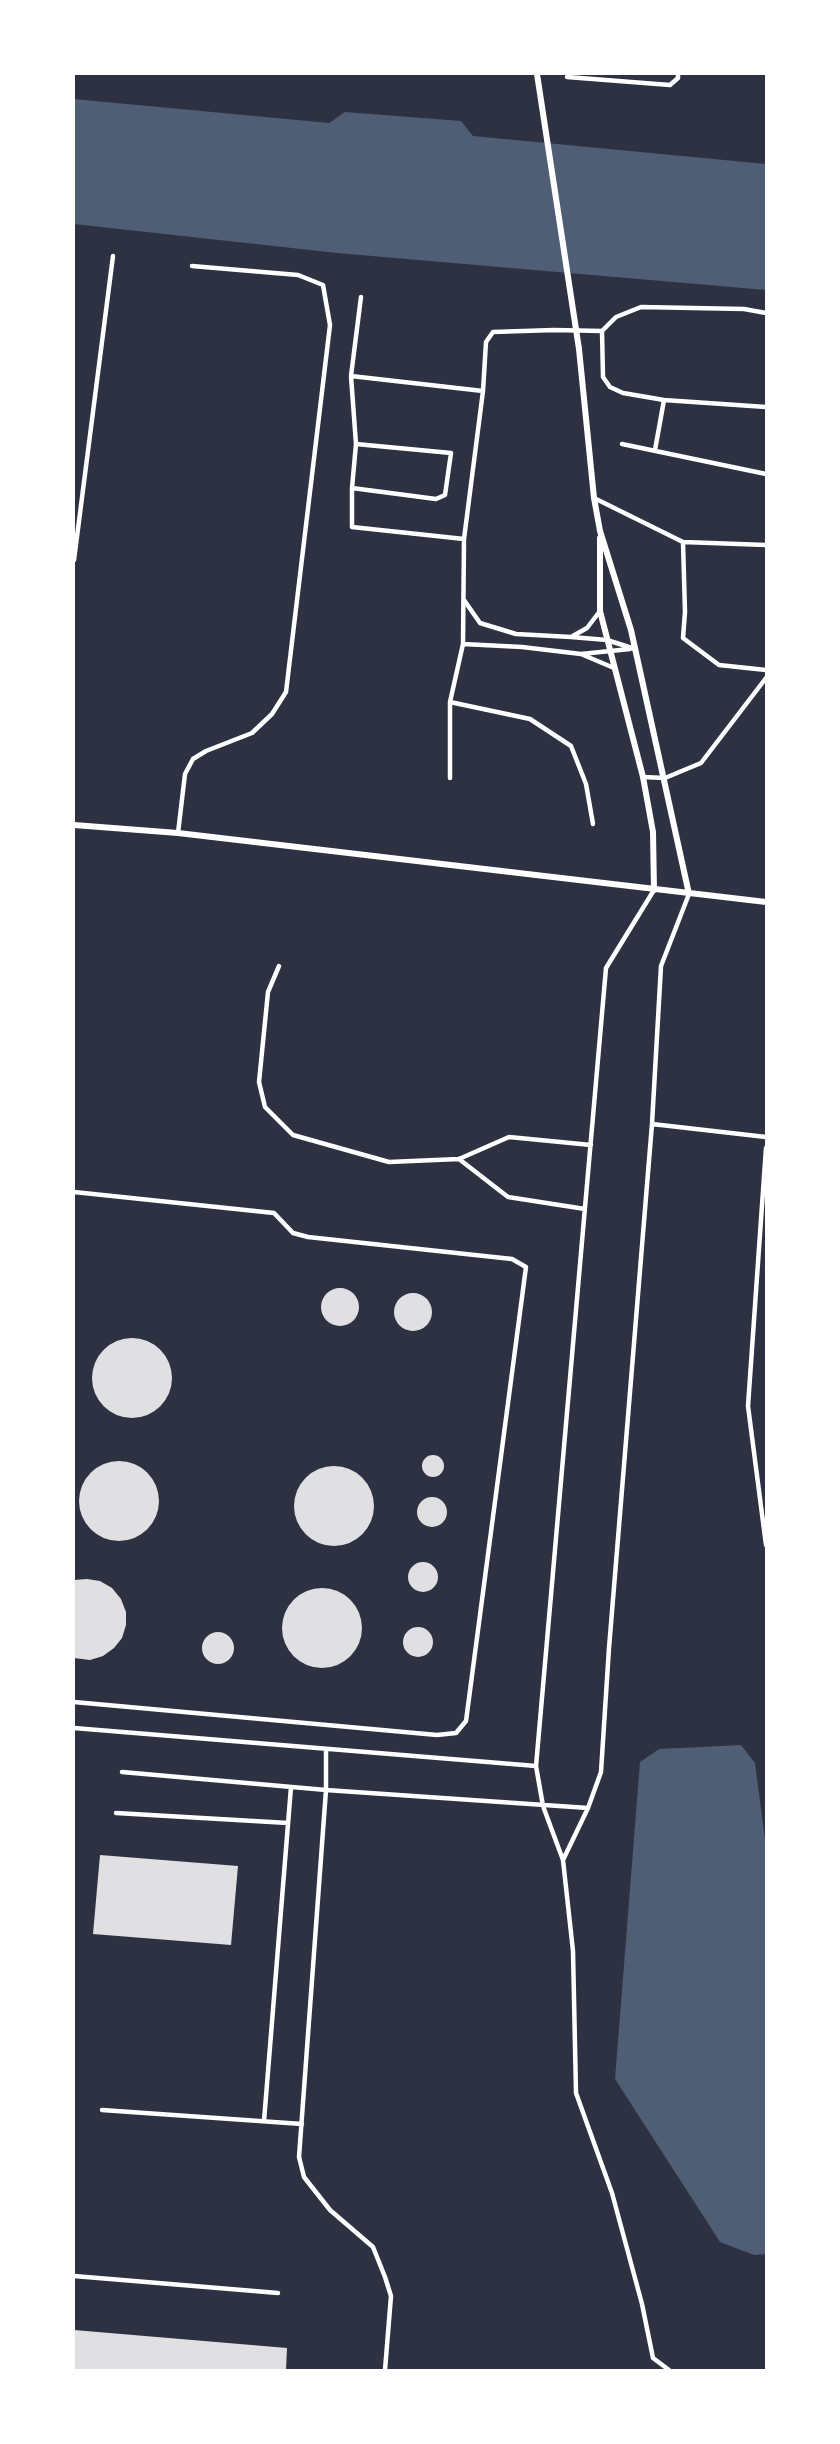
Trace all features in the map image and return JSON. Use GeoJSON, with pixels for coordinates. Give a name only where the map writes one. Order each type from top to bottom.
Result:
{"type":"FeatureCollection","features":[{"type":"Feature","properties":{"kind":"street"},"geometry":{"type":"LineString","coordinates":[[537,74],[579,349],[594,498],[600,531],[635,649],[689,894]]}},
{"type":"Feature","properties":{"kind":"street"},"geometry":{"type":"LineString","coordinates":[[600,531],[600,611],[643,777],[653,832],[654,890]]}},
{"type":"Feature","properties":{"kind":"street"},"geometry":{"type":"LineString","coordinates":[[74,825],[178,833],[766,902]]}},
{"type":"Feature","properties":{"kind":"lane"},"geometry":{"type":"LineString","coordinates":[[567,77],[670,84],[678,78],[678,74]]}},
{"type":"Feature","properties":{"kind":"lane"},"geometry":{"type":"LineString","coordinates":[[74,560],[113,256]]}},
{"type":"Feature","properties":{"kind":"lane"},"geometry":{"type":"LineString","coordinates":[[178,833],[185,774],[193,759],[206,751],[252,733],[272,714],[286,692],[330,325],[322,285],[298,275],[192,266]]}},
{"type":"Feature","properties":{"kind":"lane"},"geometry":{"type":"LineString","coordinates":[[361,297],[351,376],[356,444],[352,488],[352,527],[464,539]]}},
{"type":"Feature","properties":{"kind":"lane"},"geometry":{"type":"LineString","coordinates":[[450,778],[450,702],[463,644],[464,539],[483,391],[486,342],[493,332],[602,331],[616,317],[641,307],[744,309],[766,313]]}},
{"type":"Feature","properties":{"kind":"lane"},"geometry":{"type":"LineString","coordinates":[[602,331],[603,377],[610,387],[623,393],[664,400],[766,407]]}},
{"type":"Feature","properties":{"kind":"lane"},"geometry":{"type":"LineString","coordinates":[[351,376],[483,391]]}},
{"type":"Feature","properties":{"kind":"lane"},"geometry":{"type":"LineString","coordinates":[[655,450],[664,400]]}},
{"type":"Feature","properties":{"kind":"lane"},"geometry":{"type":"LineString","coordinates":[[352,488],[436,499],[445,495],[451,453],[356,444]]}},
{"type":"Feature","properties":{"kind":"lane"},"geometry":{"type":"LineString","coordinates":[[622,444],[766,474]]}},
{"type":"Feature","properties":{"kind":"lane"},"geometry":{"type":"LineString","coordinates":[[594,498],[683,542],[766,545]]}},
{"type":"Feature","properties":{"kind":"lane"},"geometry":{"type":"LineString","coordinates":[[683,542],[686,612],[683,638],[719,664],[766,670]]}},
{"type":"Feature","properties":{"kind":"lane"},"geometry":{"type":"LineString","coordinates":[[464,600],[480,622],[516,634],[607,640],[635,649]]}},
{"type":"Feature","properties":{"kind":"lane"},"geometry":{"type":"LineString","coordinates":[[571,637],[587,628],[600,611]]}},
{"type":"Feature","properties":{"kind":"lane"},"geometry":{"type":"LineString","coordinates":[[463,644],[522,647],[581,654],[635,649]]}},
{"type":"Feature","properties":{"kind":"lane"},"geometry":{"type":"LineString","coordinates":[[581,654],[614,668]]}},
{"type":"Feature","properties":{"kind":"lane"},"geometry":{"type":"LineString","coordinates":[[643,777],[665,778],[701,763],[766,678]]}},
{"type":"Feature","properties":{"kind":"lane"},"geometry":{"type":"LineString","coordinates":[[450,702],[530,719],[571,746],[586,784],[593,824]]}},
{"type":"Feature","properties":{"kind":"lane"},"geometry":{"type":"LineString","coordinates":[[654,890],[606,968],[536,1766],[543,1806],[563,1860],[573,1951],[576,2093],[612,2193],[642,2304],[653,2358],[669,2370]]}},
{"type":"Feature","properties":{"kind":"lane"},"geometry":{"type":"LineString","coordinates":[[563,1860],[588,1808],[601,1772],[652,1124],[661,966],[689,894]]}},
{"type":"Feature","properties":{"kind":"lane"},"geometry":{"type":"LineString","coordinates":[[279,966],[268,992],[259,1082],[265,1107],[293,1136],[389,1162],[459,1159],[509,1137],[591,1144]]}},
{"type":"Feature","properties":{"kind":"lane"},"geometry":{"type":"LineString","coordinates":[[652,1124],[766,1137]]}},
{"type":"Feature","properties":{"kind":"lane"},"geometry":{"type":"LineString","coordinates":[[766,1148],[748,1406],[766,1545]]}},
{"type":"Feature","properties":{"kind":"lane"},"geometry":{"type":"LineString","coordinates":[[459,1159],[508,1197],[585,1209]]}},
{"type":"Feature","properties":{"kind":"lane"},"geometry":{"type":"LineString","coordinates":[[74,1192],[274,1213],[293,1233],[308,1237],[512,1259],[526,1267],[466,1720],[456,1733],[437,1735],[74,1702]]}},
{"type":"Feature","properties":{"kind":"lane"},"geometry":{"type":"LineString","coordinates":[[74,1728],[536,1766]]}},
{"type":"Feature","properties":{"kind":"lane"},"geometry":{"type":"LineString","coordinates":[[326,1749],[326,1790],[299,2157],[304,2177],[330,2210],[374,2247],[391,2296],[385,2370]]}},
{"type":"Feature","properties":{"kind":"lane"},"geometry":{"type":"LineString","coordinates":[[122,1772],[326,1790],[588,1808]]}},
{"type":"Feature","properties":{"kind":"lane"},"geometry":{"type":"LineString","coordinates":[[264,2121],[291,1786]]}},
{"type":"Feature","properties":{"kind":"lane"},"geometry":{"type":"LineString","coordinates":[[116,1813],[288,1823]]}},
{"type":"Feature","properties":{"kind":"lane"},"geometry":{"type":"LineString","coordinates":[[102,2110],[302,2124]]}},
{"type":"Feature","properties":{"kind":"lane"},"geometry":{"type":"LineString","coordinates":[[74,2276],[278,2293]]}},
{"type":"Feature","properties":{"kind":"water"},"geometry":{"type":"Polygon","coordinates":[[[74,99],[329,123],[345,112],[461,121],[473,136],[766,164],[766,290],[337,253],[74,224],[74,99]]]}},
{"type":"Feature","properties":{"kind":"water"},"geometry":{"type":"Polygon","coordinates":[[[741,1745],[755,1763],[766,1848],[766,2254],[754,2255],[720,2242],[615,2079],[640,1762],[659,1749],[741,1745]]]}},
{"type":"Feature","properties":{"kind":"building"},"geometry":{"type":"Polygon","coordinates":[[[340,1288],[354,1293],[359,1307],[354,1321],[340,1326],[326,1321],[321,1307],[326,1293],[340,1288]]]}},
{"type":"Feature","properties":{"kind":"building"},"geometry":{"type":"Polygon","coordinates":[[[413,1293],[427,1298],[432,1312],[427,1326],[413,1331],[399,1326],[394,1312],[399,1298],[413,1293]]]}},
{"type":"Feature","properties":{"kind":"building"},"geometry":{"type":"Polygon","coordinates":[[[124,1338],[140,1338],[161,1349],[172,1370],[172,1386],[161,1407],[140,1418],[124,1418],[110,1412],[98,1400],[92,1386],[92,1370],[98,1356],[110,1344],[124,1338]]]}},
{"type":"Feature","properties":{"kind":"building"},"geometry":{"type":"Polygon","coordinates":[[[433,1455],[441,1458],[444,1466],[441,1474],[433,1477],[425,1474],[422,1466],[425,1458],[433,1455]]]}},
{"type":"Feature","properties":{"kind":"building"},"geometry":{"type":"Polygon","coordinates":[[[111,1461],[127,1461],[148,1472],[159,1493],[159,1509],[148,1530],[127,1541],[111,1541],[97,1535],[85,1523],[79,1509],[79,1493],[85,1479],[97,1467],[111,1461]]]}},
{"type":"Feature","properties":{"kind":"building"},"geometry":{"type":"Polygon","coordinates":[[[326,1466],[342,1466],[363,1477],[374,1498],[374,1514],[363,1535],[342,1546],[326,1546],[312,1540],[300,1528],[294,1514],[294,1498],[300,1484],[312,1472],[326,1466]]]}},
{"type":"Feature","properties":{"kind":"building"},"geometry":{"type":"Polygon","coordinates":[[[432,1497],[443,1501],[447,1512],[443,1523],[432,1527],[421,1523],[417,1512],[421,1501],[432,1497]]]}},
{"type":"Feature","properties":{"kind":"building"},"geometry":{"type":"Polygon","coordinates":[[[423,1562],[434,1566],[438,1577],[434,1588],[423,1592],[412,1588],[408,1577],[412,1566],[423,1562]]]}},
{"type":"Feature","properties":{"kind":"building"},"geometry":{"type":"Polygon","coordinates":[[[74,1580],[100,1581],[112,1588],[121,1599],[126,1612],[126,1625],[122,1638],[103,1656],[90,1660],[74,1658],[74,1580]]]}},
{"type":"Feature","properties":{"kind":"building"},"geometry":{"type":"Polygon","coordinates":[[[314,1588],[330,1588],[351,1599],[362,1620],[362,1636],[351,1657],[330,1668],[314,1668],[300,1662],[288,1650],[282,1636],[282,1620],[288,1606],[300,1594],[314,1588]]]}},
{"type":"Feature","properties":{"kind":"building"},"geometry":{"type":"Polygon","coordinates":[[[418,1627],[429,1631],[433,1642],[429,1653],[418,1657],[407,1653],[403,1642],[407,1631],[418,1627]]]}},
{"type":"Feature","properties":{"kind":"building"},"geometry":{"type":"Polygon","coordinates":[[[218,1632],[229,1637],[234,1648],[229,1659],[218,1664],[207,1659],[202,1648],[207,1637],[218,1632]]]}},
{"type":"Feature","properties":{"kind":"building"},"geometry":{"type":"Polygon","coordinates":[[[100,1855],[238,1866],[231,1945],[93,1934],[100,1855]]]}},
{"type":"Feature","properties":{"kind":"building"},"geometry":{"type":"Polygon","coordinates":[[[74,2330],[287,2348],[286,2370],[74,2370],[74,2330]]]}}]}
